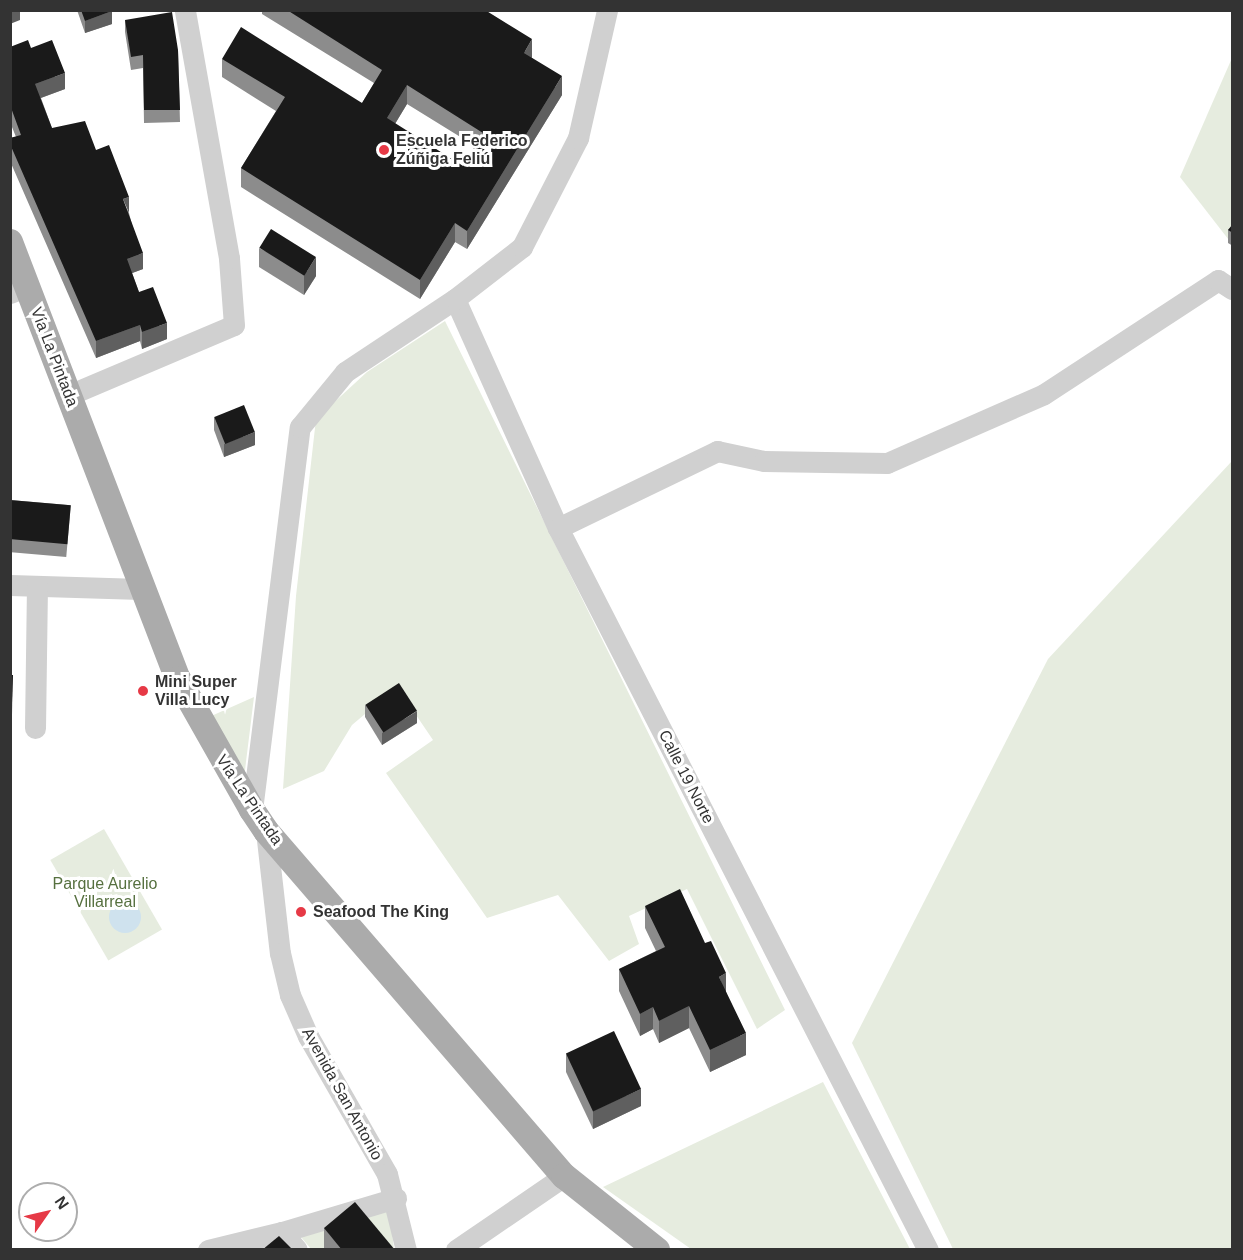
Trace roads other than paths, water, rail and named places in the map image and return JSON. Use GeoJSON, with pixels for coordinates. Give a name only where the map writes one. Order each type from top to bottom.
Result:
{"type":"FeatureCollection","features":[{"type":"Feature","properties":{"kind":"main road","name":"Vía La Pintada"},"geometry":{"type":"LineString","coordinates":[[10,242],[19,290],[69,395],[141,589],[178,679],[259,821],[564,1176],[657,1250]]}},
{"type":"Feature","properties":{"kind":"street"},"geometry":{"type":"LineString","coordinates":[[69,395],[234,324],[229,258],[185,10]]}},
{"type":"Feature","properties":{"kind":"street","name":"Avenida San Antonio"},"geometry":{"type":"LineString","coordinates":[[406,1250],[396,1198],[375,1149],[308,1036],[290,995],[280,953],[259,821],[300,427],[345,372],[455,299],[522,247],[578,138],[607,10]]}},
{"type":"Feature","properties":{"kind":"street"},"geometry":{"type":"LineString","coordinates":[[558,528],[717,451],[764,461],[887,462],[1044,394],[1218,280],[1233,289]]}},
{"type":"Feature","properties":{"kind":"street","name":"Calle 19 Norte"},"geometry":{"type":"LineString","coordinates":[[455,299],[558,528],[928,1250]]}},
{"type":"Feature","properties":{"kind":"street"},"geometry":{"type":"LineString","coordinates":[[10,585],[141,589]]}},
{"type":"Feature","properties":{"kind":"street"},"geometry":{"type":"LineString","coordinates":[[35,728],[37,586]]}},
{"type":"Feature","properties":{"kind":"street"},"geometry":{"type":"LineString","coordinates":[[456,1250],[564,1176]]}},
{"type":"Feature","properties":{"kind":"street"},"geometry":{"type":"LineString","coordinates":[[208,1250],[282,1233],[396,1198]]}},
{"type":"Feature","properties":{"kind":"street"},"geometry":{"type":"LineString","coordinates":[[282,1233],[297,1250]]}},
{"type":"Feature","properties":{"kind":"water"},"geometry":{"type":"Polygon","coordinates":[[[125,901],[136,906],[141,917],[136,928],[125,933],[114,928],[109,917],[114,906],[125,901]]]}},
{"type":"Feature","properties":{"kind":"place","name":"Escuela Federico Zúñiga Feliú"},"geometry":{"type":"Point","coordinates":[384,150]}},
{"type":"Feature","properties":{"kind":"place","name":"Mini Super Villa Lucy"},"geometry":{"type":"Point","coordinates":[143,691]}},
{"type":"Feature","properties":{"kind":"place","name":"Seafood The King"},"geometry":{"type":"Point","coordinates":[301,912]}},
{"type":"Feature","properties":{"kind":"park label","name":"Parque Aurelio Villarreal"},"geometry":{"type":"Point","coordinates":[105,893]}}]}
